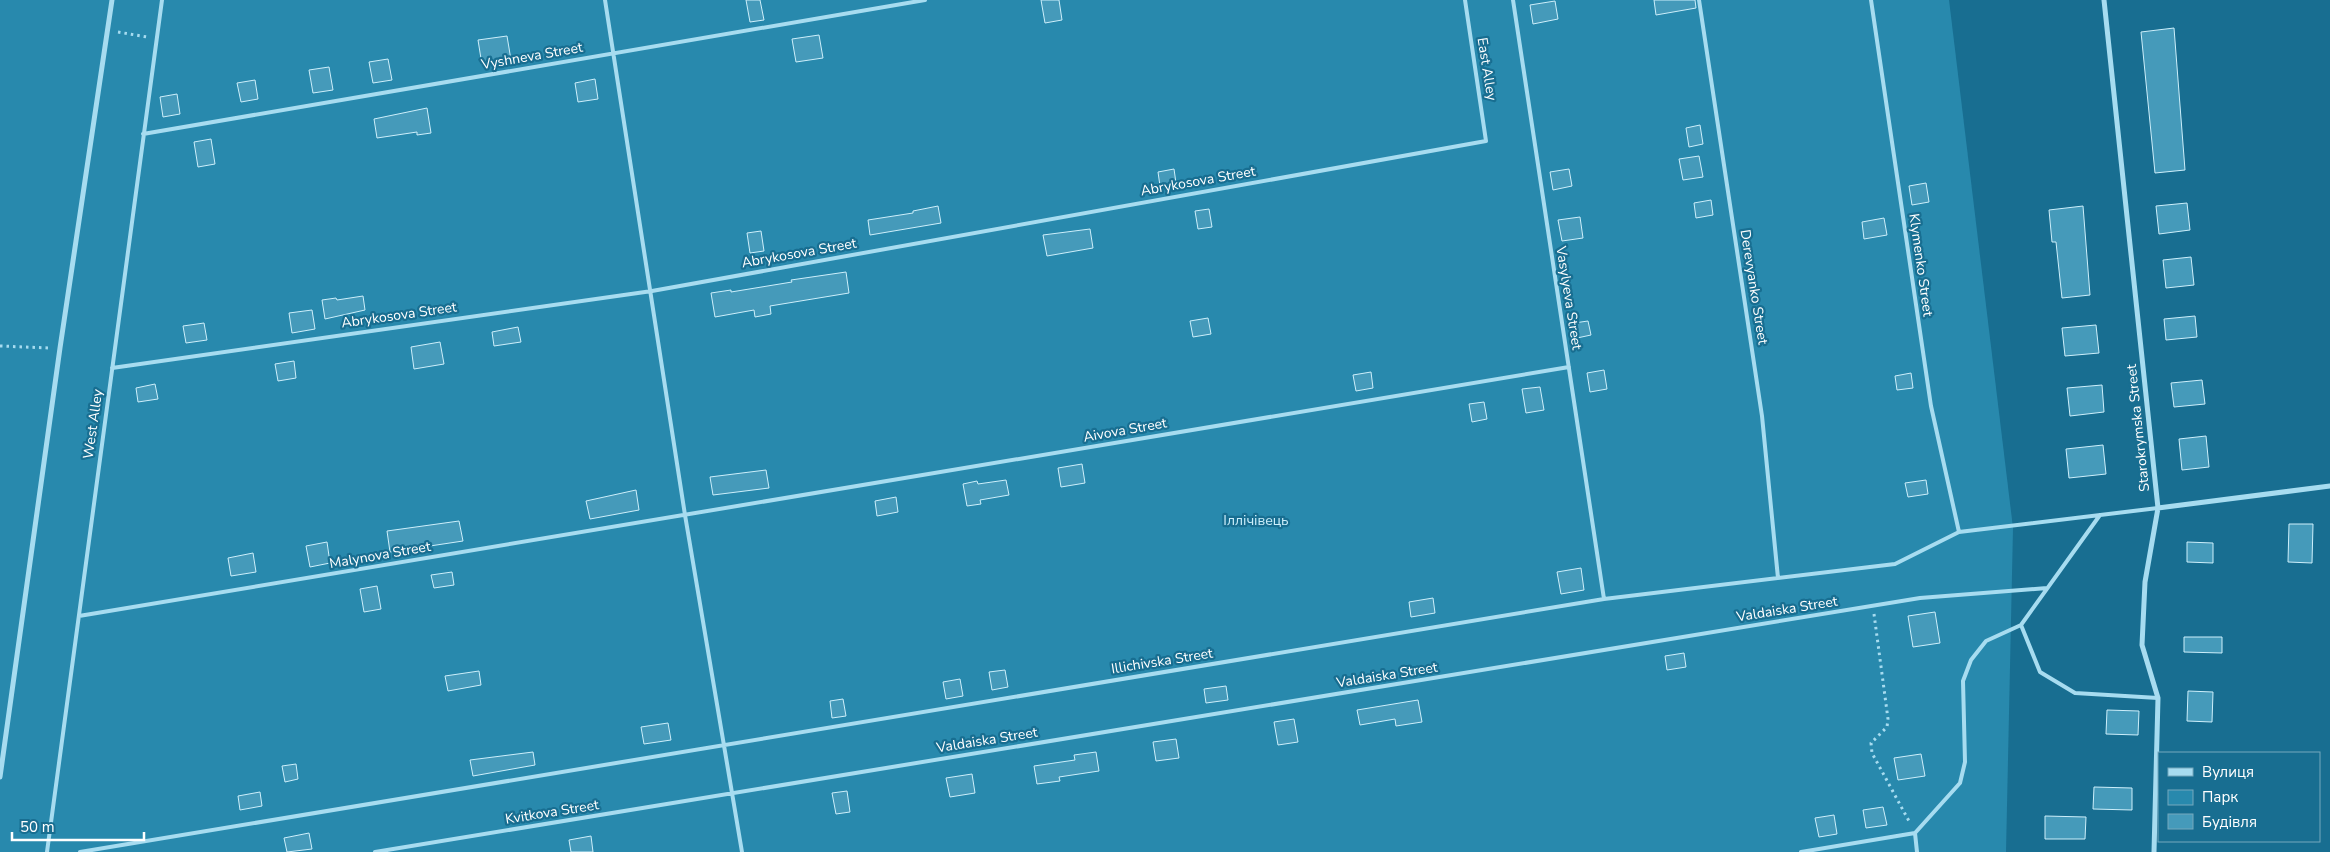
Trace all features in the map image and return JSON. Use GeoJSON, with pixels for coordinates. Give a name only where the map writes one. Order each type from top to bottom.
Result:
{"type":"FeatureCollection","features":[{"type":"Feature","properties":{"kind":"street"},"geometry":{"type":"LineString","coordinates":[[0,777],[60,348],[112,0]]}},
{"type":"Feature","properties":{"kind":"street","name":"Starokrymska Street"},"geometry":{"type":"LineString","coordinates":[[2104,0],[2158,508],[2145,582],[2142,645],[2158,698],[2154,852]]}},
{"type":"Feature","properties":{"kind":"street"},"geometry":{"type":"LineString","coordinates":[[2158,508],[2330,486]]}},
{"type":"Feature","properties":{"kind":"lane","name":"West Alley"},"geometry":{"type":"LineString","coordinates":[[47,852],[162,0]]}},
{"type":"Feature","properties":{"kind":"lane"},"geometry":{"type":"LineString","coordinates":[[605,0],[652,291],[684,515],[742,852]]}},
{"type":"Feature","properties":{"kind":"lane","name":"Vyshneva Street"},"geometry":{"type":"LineString","coordinates":[[144,134],[925,0]]}},
{"type":"Feature","properties":{"kind":"lane","name":"East Alley"},"geometry":{"type":"LineString","coordinates":[[1465,0],[1486,141]]}},
{"type":"Feature","properties":{"kind":"lane","name":"Vasylyeva Street"},"geometry":{"type":"LineString","coordinates":[[1513,0],[1604,599]]}},
{"type":"Feature","properties":{"kind":"lane","name":"Derevyanko Street"},"geometry":{"type":"LineString","coordinates":[[1699,0],[1762,416],[1778,578]]}},
{"type":"Feature","properties":{"kind":"lane","name":"Klymenko Street"},"geometry":{"type":"LineString","coordinates":[[1871,0],[1931,406],[1959,532]]}},
{"type":"Feature","properties":{"kind":"lane","name":"Abrykosova Street"},"geometry":{"type":"LineString","coordinates":[[112,368],[652,291],[1486,141]]}},
{"type":"Feature","properties":{"kind":"lane","name":"Aivova Street"},"geometry":{"type":"LineString","coordinates":[[684,515],[1569,367]]}},
{"type":"Feature","properties":{"kind":"lane","name":"Illichivska Street"},"geometry":{"type":"LineString","coordinates":[[80,852],[1604,599],[1895,564],[1959,532],[2158,508]]}},
{"type":"Feature","properties":{"kind":"lane","name":"Malynova Street"},"geometry":{"type":"LineString","coordinates":[[79,616],[684,515]]}},
{"type":"Feature","properties":{"kind":"lane"},"geometry":{"type":"LineString","coordinates":[[1801,852],[1915,833],[1938,810],[1960,783],[1965,762],[1963,681],[1970,660],[1986,641],[2020,625],[2100,515]]}},
{"type":"Feature","properties":{"kind":"lane","name":"Valdaiska Street"},"geometry":{"type":"LineString","coordinates":[[732,794],[1920,598],[2047,588]]}},
{"type":"Feature","properties":{"kind":"lane"},"geometry":{"type":"LineString","coordinates":[[2020,625],[2040,672],[2075,694],[2158,698]]}},
{"type":"Feature","properties":{"kind":"lane","name":"Kvitkova Street"},"geometry":{"type":"LineString","coordinates":[[375,852],[732,794]]}},
{"type":"Feature","properties":{"kind":"lane"},"geometry":{"type":"LineString","coordinates":[[1915,833],[1917,852]]}},
{"type":"Feature","properties":{"kind":"path"},"geometry":{"type":"LineString","coordinates":[[108,31],[156,38]]}},
{"type":"Feature","properties":{"kind":"path"},"geometry":{"type":"LineString","coordinates":[[0,346],[60,348]]}},
{"type":"Feature","properties":{"kind":"path"},"geometry":{"type":"LineString","coordinates":[[1873,607],[1888,719],[1887,727],[1871,743],[1872,753],[1915,833]]}},
{"type":"Feature","properties":{"kind":"green space","name":"Іллічівець"},"geometry":{"type":"Polygon","coordinates":[[[0,0],[1949,0],[2013,528],[2006,852],[0,852],[0,0]]]}},
{"type":"Feature","properties":{"kind":"building"},"geometry":{"type":"Polygon","coordinates":[[[746,0],[760,0],[764,20],[750,22],[746,0]]]}},
{"type":"Feature","properties":{"kind":"building"},"geometry":{"type":"Polygon","coordinates":[[[1041,0],[1059,0],[1062,20],[1045,23],[1041,0]]]}},
{"type":"Feature","properties":{"kind":"building"},"geometry":{"type":"Polygon","coordinates":[[[1654,0],[1695,0],[1696,8],[1656,15],[1654,0]]]}},
{"type":"Feature","properties":{"kind":"building"},"geometry":{"type":"Polygon","coordinates":[[[1555,1],[1558,19],[1533,24],[1530,5],[1555,1]]]}},
{"type":"Feature","properties":{"kind":"building"},"geometry":{"type":"Polygon","coordinates":[[[2174,28],[2185,170],[2155,173],[2141,32],[2174,28]]]}},
{"type":"Feature","properties":{"kind":"building"},"geometry":{"type":"Polygon","coordinates":[[[819,35],[823,58],[796,62],[792,39],[819,35]]]}},
{"type":"Feature","properties":{"kind":"building"},"geometry":{"type":"Polygon","coordinates":[[[507,36],[511,60],[482,65],[478,40],[507,36]]]}},
{"type":"Feature","properties":{"kind":"building"},"geometry":{"type":"Polygon","coordinates":[[[388,59],[392,80],[373,83],[369,62],[388,59]]]}},
{"type":"Feature","properties":{"kind":"building"},"geometry":{"type":"Polygon","coordinates":[[[329,67],[333,90],[313,93],[309,70],[329,67]]]}},
{"type":"Feature","properties":{"kind":"building"},"geometry":{"type":"Polygon","coordinates":[[[595,79],[598,99],[578,102],[575,83],[595,79]]]}},
{"type":"Feature","properties":{"kind":"building"},"geometry":{"type":"Polygon","coordinates":[[[255,80],[258,99],[241,102],[237,83],[255,80]]]}},
{"type":"Feature","properties":{"kind":"building"},"geometry":{"type":"Polygon","coordinates":[[[177,94],[180,114],[163,117],[160,97],[177,94]]]}},
{"type":"Feature","properties":{"kind":"building"},"geometry":{"type":"Polygon","coordinates":[[[427,108],[431,133],[417,135],[417,132],[377,138],[374,119],[427,108]]]}},
{"type":"Feature","properties":{"kind":"building"},"geometry":{"type":"Polygon","coordinates":[[[1700,125],[1703,144],[1689,147],[1686,128],[1700,125]]]}},
{"type":"Feature","properties":{"kind":"building"},"geometry":{"type":"Polygon","coordinates":[[[211,139],[215,164],[198,167],[194,142],[211,139]]]}},
{"type":"Feature","properties":{"kind":"building"},"geometry":{"type":"Polygon","coordinates":[[[1699,156],[1703,177],[1683,180],[1679,159],[1699,156]]]}},
{"type":"Feature","properties":{"kind":"building"},"geometry":{"type":"Polygon","coordinates":[[[1174,169],[1176,183],[1160,186],[1158,172],[1174,169]]]}},
{"type":"Feature","properties":{"kind":"building"},"geometry":{"type":"Polygon","coordinates":[[[1569,169],[1572,186],[1553,190],[1550,172],[1569,169]]]}},
{"type":"Feature","properties":{"kind":"building"},"geometry":{"type":"Polygon","coordinates":[[[1926,183],[1929,202],[1912,205],[1909,186],[1926,183]]]}},
{"type":"Feature","properties":{"kind":"building"},"geometry":{"type":"Polygon","coordinates":[[[1711,200],[1713,215],[1696,218],[1694,203],[1711,200]]]}},
{"type":"Feature","properties":{"kind":"building"},"geometry":{"type":"Polygon","coordinates":[[[2187,203],[2190,230],[2159,234],[2156,206],[2187,203]]]}},
{"type":"Feature","properties":{"kind":"building"},"geometry":{"type":"Polygon","coordinates":[[[938,206],[941,223],[870,235],[868,220],[913,213],[913,211],[938,206]]]}},
{"type":"Feature","properties":{"kind":"building"},"geometry":{"type":"Polygon","coordinates":[[[2083,206],[2090,295],[2062,298],[2056,242],[2052,242],[2049,210],[2083,206]]]}},
{"type":"Feature","properties":{"kind":"building"},"geometry":{"type":"Polygon","coordinates":[[[1209,209],[1212,227],[1198,229],[1195,211],[1209,209]]]}},
{"type":"Feature","properties":{"kind":"building"},"geometry":{"type":"Polygon","coordinates":[[[1580,217],[1583,238],[1562,241],[1558,220],[1580,217]]]}},
{"type":"Feature","properties":{"kind":"building"},"geometry":{"type":"Polygon","coordinates":[[[1884,218],[1887,235],[1864,239],[1862,222],[1884,218]]]}},
{"type":"Feature","properties":{"kind":"building"},"geometry":{"type":"Polygon","coordinates":[[[1090,229],[1093,248],[1047,256],[1043,235],[1090,229]]]}},
{"type":"Feature","properties":{"kind":"building"},"geometry":{"type":"Polygon","coordinates":[[[761,231],[764,251],[750,253],[747,233],[761,231]]]}},
{"type":"Feature","properties":{"kind":"building"},"geometry":{"type":"Polygon","coordinates":[[[2191,257],[2194,285],[2166,288],[2163,260],[2191,257]]]}},
{"type":"Feature","properties":{"kind":"building"},"geometry":{"type":"Polygon","coordinates":[[[846,272],[849,293],[770,306],[771,314],[755,317],[754,310],[715,317],[711,293],[731,290],[731,292],[792,282],[791,280],[846,272]]]}},
{"type":"Feature","properties":{"kind":"building"},"geometry":{"type":"Polygon","coordinates":[[[363,296],[365,310],[325,319],[322,300],[363,296]]]}},
{"type":"Feature","properties":{"kind":"building"},"geometry":{"type":"Polygon","coordinates":[[[312,310],[315,329],[292,333],[289,313],[312,310]]]}},
{"type":"Feature","properties":{"kind":"building"},"geometry":{"type":"Polygon","coordinates":[[[2195,316],[2197,337],[2166,340],[2164,319],[2195,316]]]}},
{"type":"Feature","properties":{"kind":"building"},"geometry":{"type":"Polygon","coordinates":[[[1208,318],[1211,334],[1193,337],[1190,321],[1208,318]]]}},
{"type":"Feature","properties":{"kind":"building"},"geometry":{"type":"Polygon","coordinates":[[[1588,321],[1591,335],[1577,338],[1574,323],[1588,321]]]}},
{"type":"Feature","properties":{"kind":"building"},"geometry":{"type":"Polygon","coordinates":[[[204,323],[207,340],[186,343],[183,326],[204,323]]]}},
{"type":"Feature","properties":{"kind":"building"},"geometry":{"type":"Polygon","coordinates":[[[2096,325],[2099,353],[2065,356],[2062,328],[2096,325]]]}},
{"type":"Feature","properties":{"kind":"building"},"geometry":{"type":"Polygon","coordinates":[[[518,327],[521,342],[494,346],[492,332],[518,327]]]}},
{"type":"Feature","properties":{"kind":"building"},"geometry":{"type":"Polygon","coordinates":[[[440,342],[444,364],[414,369],[411,347],[440,342]]]}},
{"type":"Feature","properties":{"kind":"building"},"geometry":{"type":"Polygon","coordinates":[[[294,361],[296,378],[278,381],[275,364],[294,361]]]}},
{"type":"Feature","properties":{"kind":"building"},"geometry":{"type":"Polygon","coordinates":[[[1604,370],[1607,389],[1590,392],[1587,373],[1604,370]]]}},
{"type":"Feature","properties":{"kind":"building"},"geometry":{"type":"Polygon","coordinates":[[[1371,372],[1373,388],[1356,391],[1353,375],[1371,372]]]}},
{"type":"Feature","properties":{"kind":"building"},"geometry":{"type":"Polygon","coordinates":[[[1911,373],[1913,388],[1897,390],[1895,376],[1911,373]]]}},
{"type":"Feature","properties":{"kind":"building"},"geometry":{"type":"Polygon","coordinates":[[[2202,380],[2205,404],[2174,407],[2171,383],[2202,380]]]}},
{"type":"Feature","properties":{"kind":"building"},"geometry":{"type":"Polygon","coordinates":[[[155,384],[158,399],[138,402],[136,388],[155,384]]]}},
{"type":"Feature","properties":{"kind":"building"},"geometry":{"type":"Polygon","coordinates":[[[2102,385],[2104,412],[2070,416],[2067,388],[2102,385]]]}},
{"type":"Feature","properties":{"kind":"building"},"geometry":{"type":"Polygon","coordinates":[[[1540,387],[1544,410],[1526,413],[1522,389],[1540,387]]]}},
{"type":"Feature","properties":{"kind":"building"},"geometry":{"type":"Polygon","coordinates":[[[1484,402],[1487,419],[1472,422],[1469,404],[1484,402]]]}},
{"type":"Feature","properties":{"kind":"building"},"geometry":{"type":"Polygon","coordinates":[[[2206,436],[2209,467],[2182,470],[2179,439],[2206,436]]]}},
{"type":"Feature","properties":{"kind":"building"},"geometry":{"type":"Polygon","coordinates":[[[2103,445],[2106,474],[2069,478],[2066,449],[2103,445]]]}},
{"type":"Feature","properties":{"kind":"building"},"geometry":{"type":"Polygon","coordinates":[[[1082,464],[1085,483],[1061,487],[1058,468],[1082,464]]]}},
{"type":"Feature","properties":{"kind":"building"},"geometry":{"type":"Polygon","coordinates":[[[766,470],[769,488],[713,495],[710,477],[766,470]]]}},
{"type":"Feature","properties":{"kind":"building"},"geometry":{"type":"Polygon","coordinates":[[[1006,480],[1009,495],[980,500],[981,504],[967,506],[963,484],[977,481],[978,484],[1006,480]]]}},
{"type":"Feature","properties":{"kind":"building"},"geometry":{"type":"Polygon","coordinates":[[[1926,480],[1928,494],[1908,497],[1905,483],[1926,480]]]}},
{"type":"Feature","properties":{"kind":"building"},"geometry":{"type":"Polygon","coordinates":[[[636,490],[639,510],[590,519],[586,501],[636,490]]]}},
{"type":"Feature","properties":{"kind":"building"},"geometry":{"type":"Polygon","coordinates":[[[896,497],[898,512],[877,516],[875,501],[896,497]]]}},
{"type":"Feature","properties":{"kind":"building"},"geometry":{"type":"Polygon","coordinates":[[[459,521],[463,541],[390,552],[387,531],[459,521]]]}},
{"type":"Feature","properties":{"kind":"building"},"geometry":{"type":"Polygon","coordinates":[[[2289,524],[2313,524],[2312,563],[2288,562],[2289,524]]]}},
{"type":"Feature","properties":{"kind":"building"},"geometry":{"type":"Polygon","coordinates":[[[327,542],[330,563],[310,567],[306,546],[327,542]]]}},
{"type":"Feature","properties":{"kind":"building"},"geometry":{"type":"Polygon","coordinates":[[[2187,542],[2213,543],[2213,563],[2187,562],[2187,542]]]}},
{"type":"Feature","properties":{"kind":"building"},"geometry":{"type":"Polygon","coordinates":[[[253,553],[256,572],[231,576],[228,558],[253,553]]]}},
{"type":"Feature","properties":{"kind":"building"},"geometry":{"type":"Polygon","coordinates":[[[1581,568],[1584,590],[1561,594],[1557,572],[1581,568]]]}},
{"type":"Feature","properties":{"kind":"building"},"geometry":{"type":"Polygon","coordinates":[[[452,572],[454,585],[434,588],[431,575],[452,572]]]}},
{"type":"Feature","properties":{"kind":"building"},"geometry":{"type":"Polygon","coordinates":[[[377,586],[381,609],[364,612],[360,589],[377,586]]]}},
{"type":"Feature","properties":{"kind":"building"},"geometry":{"type":"Polygon","coordinates":[[[1433,598],[1435,613],[1411,617],[1409,602],[1433,598]]]}},
{"type":"Feature","properties":{"kind":"building"},"geometry":{"type":"Polygon","coordinates":[[[1935,612],[1940,643],[1913,647],[1908,616],[1935,612]]]}},
{"type":"Feature","properties":{"kind":"building"},"geometry":{"type":"Polygon","coordinates":[[[2184,637],[2222,637],[2222,653],[2184,652],[2184,637]]]}},
{"type":"Feature","properties":{"kind":"building"},"geometry":{"type":"Polygon","coordinates":[[[1684,653],[1686,667],[1667,670],[1665,656],[1684,653]]]}},
{"type":"Feature","properties":{"kind":"building"},"geometry":{"type":"Polygon","coordinates":[[[1005,670],[1008,687],[992,690],[989,672],[1005,670]]]}},
{"type":"Feature","properties":{"kind":"building"},"geometry":{"type":"Polygon","coordinates":[[[479,671],[481,685],[448,691],[445,676],[479,671]]]}},
{"type":"Feature","properties":{"kind":"building"},"geometry":{"type":"Polygon","coordinates":[[[960,679],[963,696],[946,699],[943,682],[960,679]]]}},
{"type":"Feature","properties":{"kind":"building"},"geometry":{"type":"Polygon","coordinates":[[[1226,686],[1228,700],[1206,703],[1204,689],[1226,686]]]}},
{"type":"Feature","properties":{"kind":"building"},"geometry":{"type":"Polygon","coordinates":[[[2188,691],[2213,692],[2212,722],[2187,721],[2188,691]]]}},
{"type":"Feature","properties":{"kind":"building"},"geometry":{"type":"Polygon","coordinates":[[[843,699],[846,716],[832,718],[830,701],[843,699]]]}},
{"type":"Feature","properties":{"kind":"building"},"geometry":{"type":"Polygon","coordinates":[[[1418,700],[1422,722],[1396,726],[1395,719],[1360,725],[1357,710],[1418,700]]]}},
{"type":"Feature","properties":{"kind":"building"},"geometry":{"type":"Polygon","coordinates":[[[2107,710],[2139,711],[2138,735],[2106,734],[2107,710]]]}},
{"type":"Feature","properties":{"kind":"building"},"geometry":{"type":"Polygon","coordinates":[[[1294,719],[1298,742],[1278,745],[1274,722],[1294,719]]]}},
{"type":"Feature","properties":{"kind":"building"},"geometry":{"type":"Polygon","coordinates":[[[668,723],[671,740],[644,744],[641,727],[668,723]]]}},
{"type":"Feature","properties":{"kind":"building"},"geometry":{"type":"Polygon","coordinates":[[[1176,739],[1179,758],[1156,761],[1153,742],[1176,739]]]}},
{"type":"Feature","properties":{"kind":"building"},"geometry":{"type":"Polygon","coordinates":[[[533,752],[535,765],[473,776],[470,760],[533,752]]]}},
{"type":"Feature","properties":{"kind":"building"},"geometry":{"type":"Polygon","coordinates":[[[1096,752],[1099,771],[1059,777],[1060,781],[1037,784],[1034,766],[1075,760],[1074,755],[1096,752]]]}},
{"type":"Feature","properties":{"kind":"building"},"geometry":{"type":"Polygon","coordinates":[[[1921,754],[1925,776],[1898,780],[1894,758],[1921,754]]]}},
{"type":"Feature","properties":{"kind":"building"},"geometry":{"type":"Polygon","coordinates":[[[296,764],[298,779],[285,782],[282,766],[296,764]]]}},
{"type":"Feature","properties":{"kind":"building"},"geometry":{"type":"Polygon","coordinates":[[[972,774],[975,793],[950,797],[946,778],[972,774]]]}},
{"type":"Feature","properties":{"kind":"building"},"geometry":{"type":"Polygon","coordinates":[[[2094,787],[2132,788],[2132,810],[2093,809],[2094,787]]]}},
{"type":"Feature","properties":{"kind":"building"},"geometry":{"type":"Polygon","coordinates":[[[847,791],[850,812],[836,814],[832,793],[847,791]]]}},
{"type":"Feature","properties":{"kind":"building"},"geometry":{"type":"Polygon","coordinates":[[[260,792],[262,806],[240,810],[238,796],[260,792]]]}},
{"type":"Feature","properties":{"kind":"building"},"geometry":{"type":"Polygon","coordinates":[[[1883,807],[1887,825],[1866,828],[1863,810],[1883,807]]]}},
{"type":"Feature","properties":{"kind":"building"},"geometry":{"type":"Polygon","coordinates":[[[1834,815],[1837,834],[1819,837],[1815,818],[1834,815]]]}},
{"type":"Feature","properties":{"kind":"building"},"geometry":{"type":"Polygon","coordinates":[[[2045,816],[2086,817],[2085,839],[2045,839],[2045,816]]]}},
{"type":"Feature","properties":{"kind":"building"},"geometry":{"type":"Polygon","coordinates":[[[309,833],[312,849],[287,852],[284,838],[309,833]]]}},
{"type":"Feature","properties":{"kind":"building"},"geometry":{"type":"Polygon","coordinates":[[[591,836],[593,852],[571,852],[569,840],[591,836]]]}}]}
